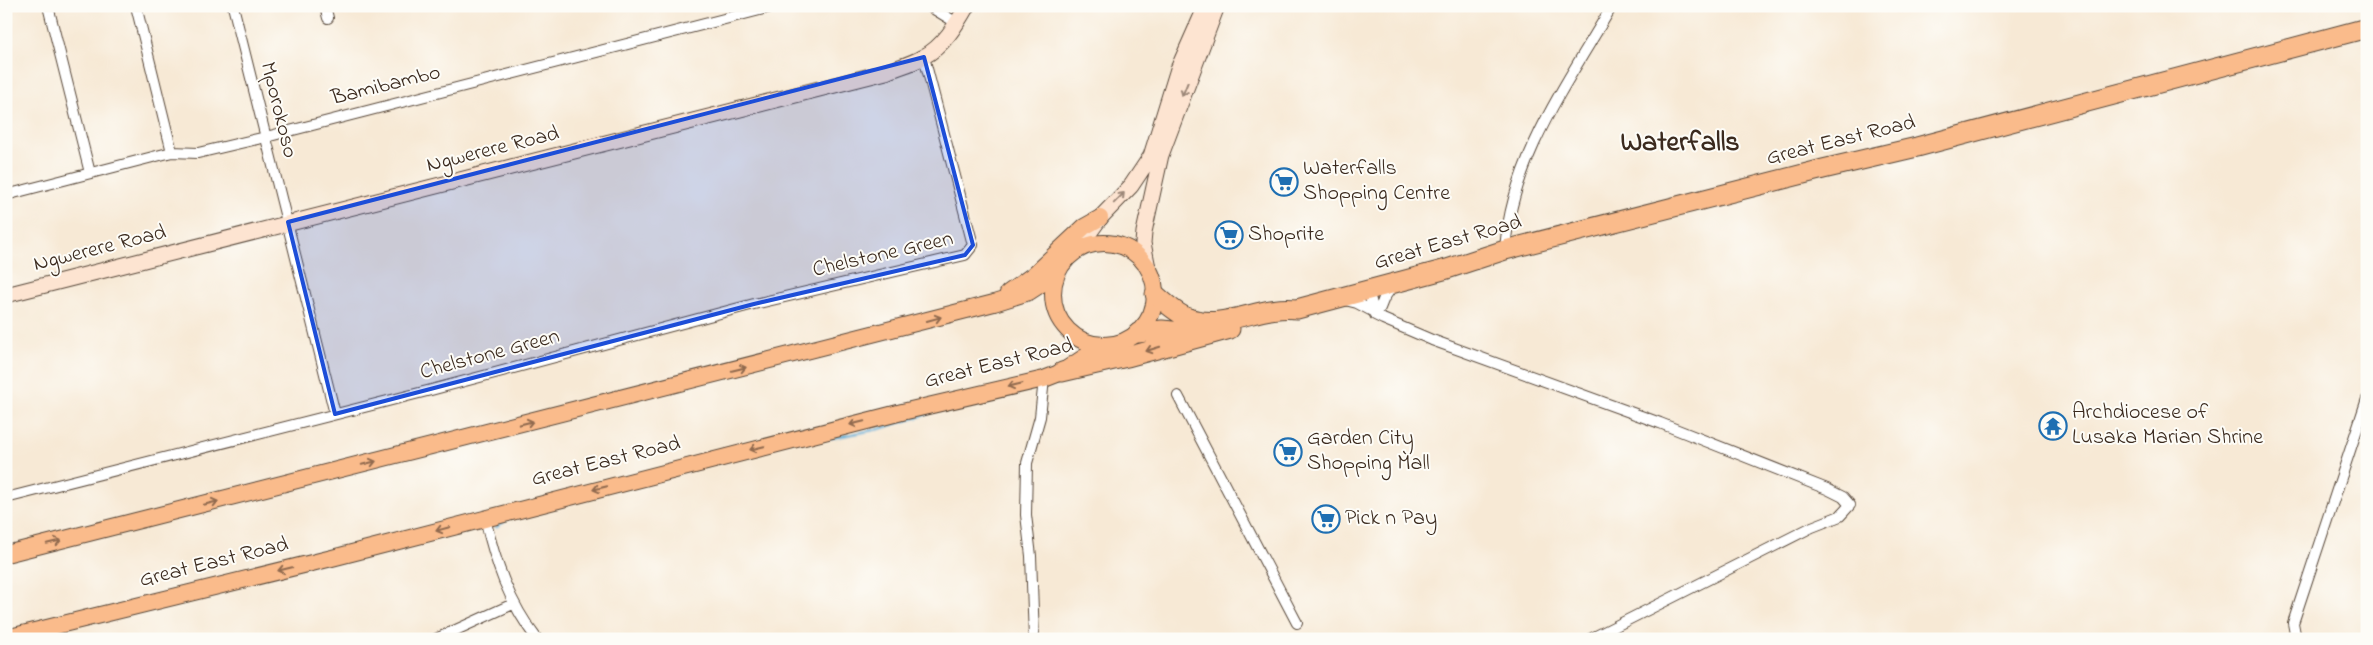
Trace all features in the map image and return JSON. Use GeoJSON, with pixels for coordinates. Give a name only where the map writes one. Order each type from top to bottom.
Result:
{"type":"FeatureCollection","features":[{"type":"Feature","properties":{"kind":"highway","name":"Great East Road"},"geometry":{"type":"LineString","coordinates":[[1062,372],[1286,315],[1297,309],[1394,284],[1505,250],[1823,169],[1917,148],[2367,28]]}},
{"type":"Feature","properties":{"kind":"highway","name":"Great East Road"},"geometry":{"type":"LineString","coordinates":[[1154,294],[1184,316],[1211,322],[1283,308],[1297,309]]}},
{"type":"Feature","properties":{"kind":"highway","name":"Great East Road"},"geometry":{"type":"LineString","coordinates":[[1138,333],[1162,330],[1182,333],[1217,332]]}},
{"type":"Feature","properties":{"kind":"main road"},"geometry":{"type":"LineString","coordinates":[[994,303],[1033,275],[1084,227],[1100,218]]}},
{"type":"Feature","properties":{"kind":"main road"},"geometry":{"type":"LineString","coordinates":[[1109,243],[1124,247],[1138,255],[1148,268],[1154,294],[1151,315],[1138,333],[1120,344],[1100,347],[1082,342],[1066,330],[1056,314],[1052,295],[1055,275],[1060,265],[1077,250],[1092,244],[1109,243]]}},
{"type":"Feature","properties":{"kind":"main road"},"geometry":{"type":"LineString","coordinates":[[6,554],[994,303],[1029,292],[1055,275]]}},
{"type":"Feature","properties":{"kind":"main road"},"geometry":{"type":"LineString","coordinates":[[1062,372],[1100,347]]}},
{"type":"Feature","properties":{"kind":"main road","name":"Great East Road"},"geometry":{"type":"LineString","coordinates":[[6,638],[332,558],[902,412],[1044,379],[1062,372]]}},
{"type":"Feature","properties":{"kind":"street"},"geometry":{"type":"LineString","coordinates":[[48,6],[90,172]]}},
{"type":"Feature","properties":{"kind":"street"},"geometry":{"type":"LineString","coordinates":[[136,6],[172,152]]}},
{"type":"Feature","properties":{"kind":"street","name":"Mporokoso"},"geometry":{"type":"LineString","coordinates":[[233,6],[335,414]]}},
{"type":"Feature","properties":{"kind":"street"},"geometry":{"type":"LineString","coordinates":[[325,6],[328,18]]}},
{"type":"Feature","properties":{"kind":"street"},"geometry":{"type":"LineString","coordinates":[[725,6],[728,18]]}},
{"type":"Feature","properties":{"kind":"street","name":"Bamibambo"},"geometry":{"type":"LineString","coordinates":[[6,195],[172,152],[198,153],[775,6]]}},
{"type":"Feature","properties":{"kind":"street"},"geometry":{"type":"LineString","coordinates":[[929,6],[957,23]]}},
{"type":"Feature","properties":{"kind":"street","name":"Ngwerere Road"},"geometry":{"type":"LineString","coordinates":[[6,295],[886,72],[924,57],[944,39],[957,23],[967,6]]}},
{"type":"Feature","properties":{"kind":"street"},"geometry":{"type":"LineString","coordinates":[[1077,250],[1100,218],[1130,186],[1151,156],[1178,69],[1206,6]]}},
{"type":"Feature","properties":{"kind":"street"},"geometry":{"type":"LineString","coordinates":[[1148,268],[1143,244],[1144,232],[1161,155],[1217,6]]}},
{"type":"Feature","properties":{"kind":"street"},"geometry":{"type":"LineString","coordinates":[[1505,250],[1506,230],[1514,199],[1529,156],[1552,105],[1612,6]]}},
{"type":"Feature","properties":{"kind":"street","name":"Chelstone Green"},"geometry":{"type":"LineString","coordinates":[[6,498],[754,304],[958,258],[971,250],[971,239],[924,57]]}},
{"type":"Feature","properties":{"kind":"street"},"geometry":{"type":"LineString","coordinates":[[1378,314],[1384,298],[1394,284]]}},
{"type":"Feature","properties":{"kind":"street"},"geometry":{"type":"LineString","coordinates":[[1372,289],[1378,314]]}},
{"type":"Feature","properties":{"kind":"street"},"geometry":{"type":"LineString","coordinates":[[1336,299],[1357,303],[1432,340],[1660,423],[1827,489],[1843,497],[1850,505],[1840,516],[1812,527],[1590,639]]}},
{"type":"Feature","properties":{"kind":"street"},"geometry":{"type":"LineString","coordinates":[[1034,639],[1026,514],[1028,463],[1040,417],[1044,379]]}},
{"type":"Feature","properties":{"kind":"street"},"geometry":{"type":"LineString","coordinates":[[1178,396],[1297,623]]}},
{"type":"Feature","properties":{"kind":"street"},"geometry":{"type":"LineString","coordinates":[[2296,639],[2293,623],[2367,399]]}},
{"type":"Feature","properties":{"kind":"street"},"geometry":{"type":"LineString","coordinates":[[485,518],[499,568],[513,604],[537,639]]}},
{"type":"Feature","properties":{"kind":"street"},"geometry":{"type":"LineString","coordinates":[[436,639],[513,604]]}},
{"type":"Feature","properties":{"kind":"highlighted area"},"geometry":{"type":"Polygon","coordinates":[[[924,57],[973,245],[965,255],[754,304],[335,414],[288,222],[924,57]]]}},
{"type":"Feature","properties":{"kind":"waterway"},"geometry":{"type":"LineString","coordinates":[[831,438],[879,429],[928,414]]}},
{"type":"Feature","properties":{"kind":"waterway"},"geometry":{"type":"LineString","coordinates":[[496,527],[504,522]]}},
{"type":"Feature","properties":{"kind":"place","name":"Waterfalls Shopping Centre"},"geometry":{"type":"Point","coordinates":[1284,182]}},
{"type":"Feature","properties":{"kind":"place","name":"Shoprite"},"geometry":{"type":"Point","coordinates":[1229,235]}},
{"type":"Feature","properties":{"kind":"place","name":"Archdiocese of Lusaka Marian Shrine"},"geometry":{"type":"Point","coordinates":[2053,426]}},
{"type":"Feature","properties":{"kind":"place","name":"Garden City Shopping Mall"},"geometry":{"type":"Point","coordinates":[1288,452]}},
{"type":"Feature","properties":{"kind":"place","name":"Pick n Pay"},"geometry":{"type":"Point","coordinates":[1326,519]}},
{"type":"Feature","properties":{"kind":"district","name":"Waterfalls"},"geometry":{"type":"Point","coordinates":[1680,143]}}]}
